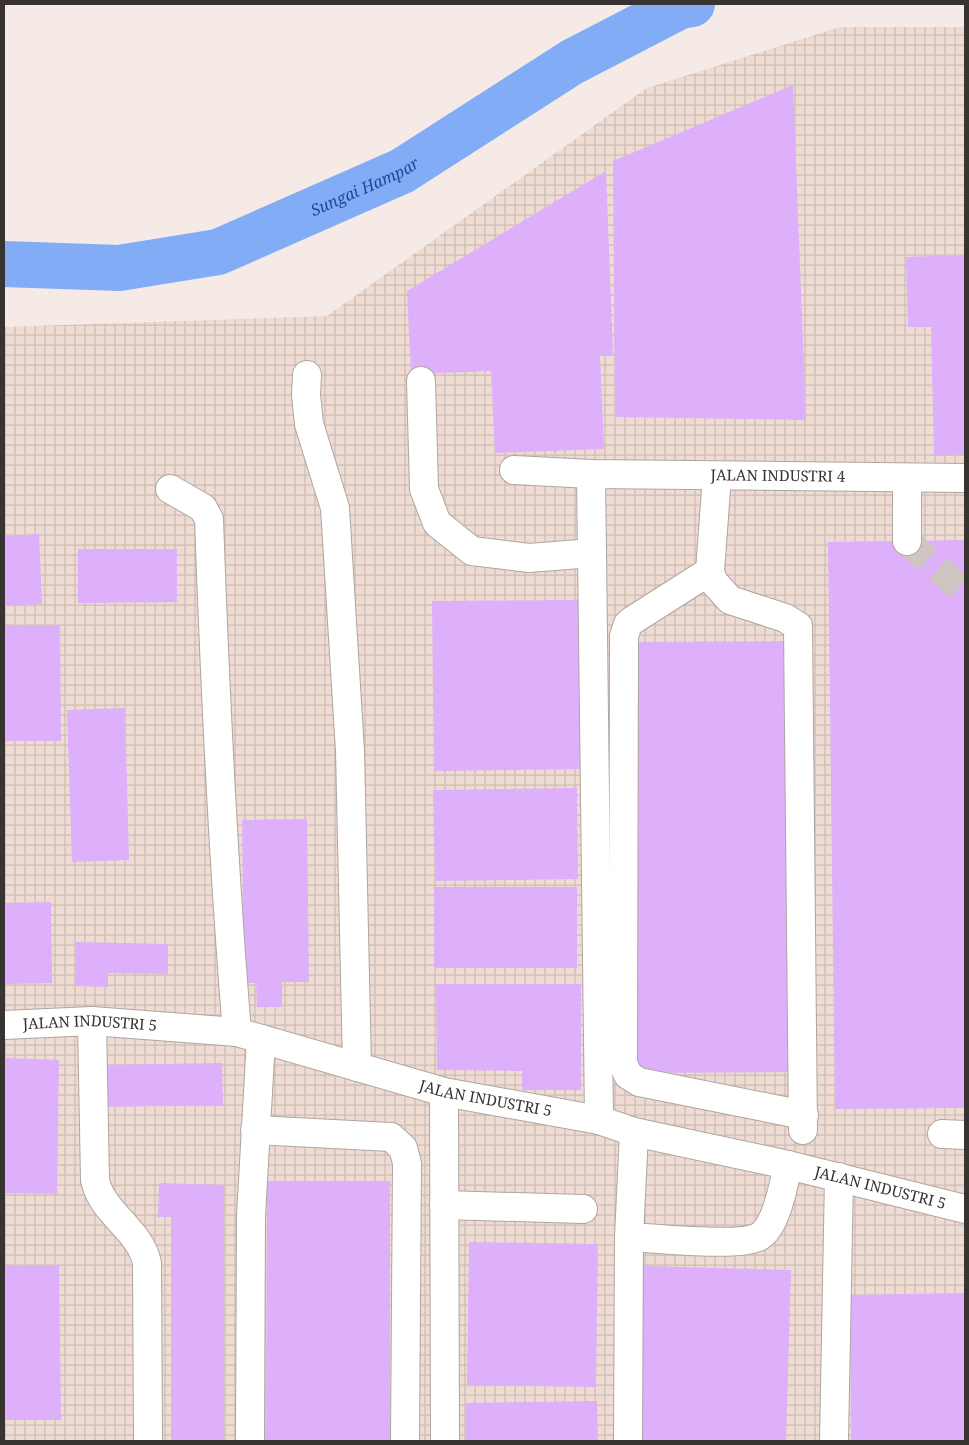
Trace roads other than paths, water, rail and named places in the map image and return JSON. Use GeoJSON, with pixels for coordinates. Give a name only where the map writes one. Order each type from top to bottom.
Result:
{"type":"FeatureCollection","features":[{"type":"Feature","properties":{"kind":"street"},"geometry":{"type":"LineString","coordinates":[[307,375],[308,424],[335,508],[350,751],[357,1067]]}},
{"type":"Feature","properties":{"kind":"street"},"geometry":{"type":"LineString","coordinates":[[421,381],[424,489],[437,523],[472,550],[529,558],[592,553]]}},
{"type":"Feature","properties":{"kind":"street","name":"JALAN INDUSTRI 4"},"geometry":{"type":"LineString","coordinates":[[514,470],[591,474],[965,478]]}},
{"type":"Feature","properties":{"kind":"street"},"geometry":{"type":"LineString","coordinates":[[591,474],[599,1120]]}},
{"type":"Feature","properties":{"kind":"street"},"geometry":{"type":"LineString","coordinates":[[710,572],[633,620],[628,624],[624,636],[623,1063],[628,1075],[639,1082],[803,1122],[798,626],[785,618],[730,600],[713,581],[710,572],[717,476]]}},
{"type":"Feature","properties":{"kind":"street"},"geometry":{"type":"LineString","coordinates":[[907,478],[907,541]]}},
{"type":"Feature","properties":{"kind":"street"},"geometry":{"type":"LineString","coordinates":[[170,489],[203,508],[209,518],[216,718],[228,925],[249,1036],[255,1130],[251,1216],[250,1441]]}},
{"type":"Feature","properties":{"kind":"street"},"geometry":{"type":"LineString","coordinates":[[92,1021],[95,1180],[98,1192],[138,1240],[144,1250],[147,1263],[148,1441]]}},
{"type":"Feature","properties":{"kind":"street","name":"JALAN INDUSTRI 5"},"geometry":{"type":"LineString","coordinates":[[4,1025],[92,1021],[249,1036],[444,1092],[599,1120],[634,1132],[840,1177],[965,1209]]}},
{"type":"Feature","properties":{"kind":"street"},"geometry":{"type":"LineString","coordinates":[[444,1092],[445,1441]]}},
{"type":"Feature","properties":{"kind":"street"},"geometry":{"type":"LineString","coordinates":[[255,1130],[391,1137],[403,1148],[406,1163],[405,1441]]}},
{"type":"Feature","properties":{"kind":"street"},"geometry":{"type":"LineString","coordinates":[[628,1441],[629,1237],[634,1132]]}},
{"type":"Feature","properties":{"kind":"street"},"geometry":{"type":"LineString","coordinates":[[629,1237],[737,1242],[760,1236],[771,1222],[780,1201],[788,1165]]}},
{"type":"Feature","properties":{"kind":"street"},"geometry":{"type":"LineString","coordinates":[[834,1441],[840,1177]]}},
{"type":"Feature","properties":{"kind":"street"},"geometry":{"type":"LineString","coordinates":[[444,1205],[583,1209]]}},
{"type":"Feature","properties":{"kind":"waterway","name":"Sungai Hampar"},"geometry":{"type":"LineString","coordinates":[[4,264],[119,268],[218,252],[402,171],[572,62],[680,6],[692,4]]}},
{"type":"Feature","properties":{"kind":"tunnel"},"geometry":{"type":"LineString","coordinates":[[907,541],[965,593]]}}]}
